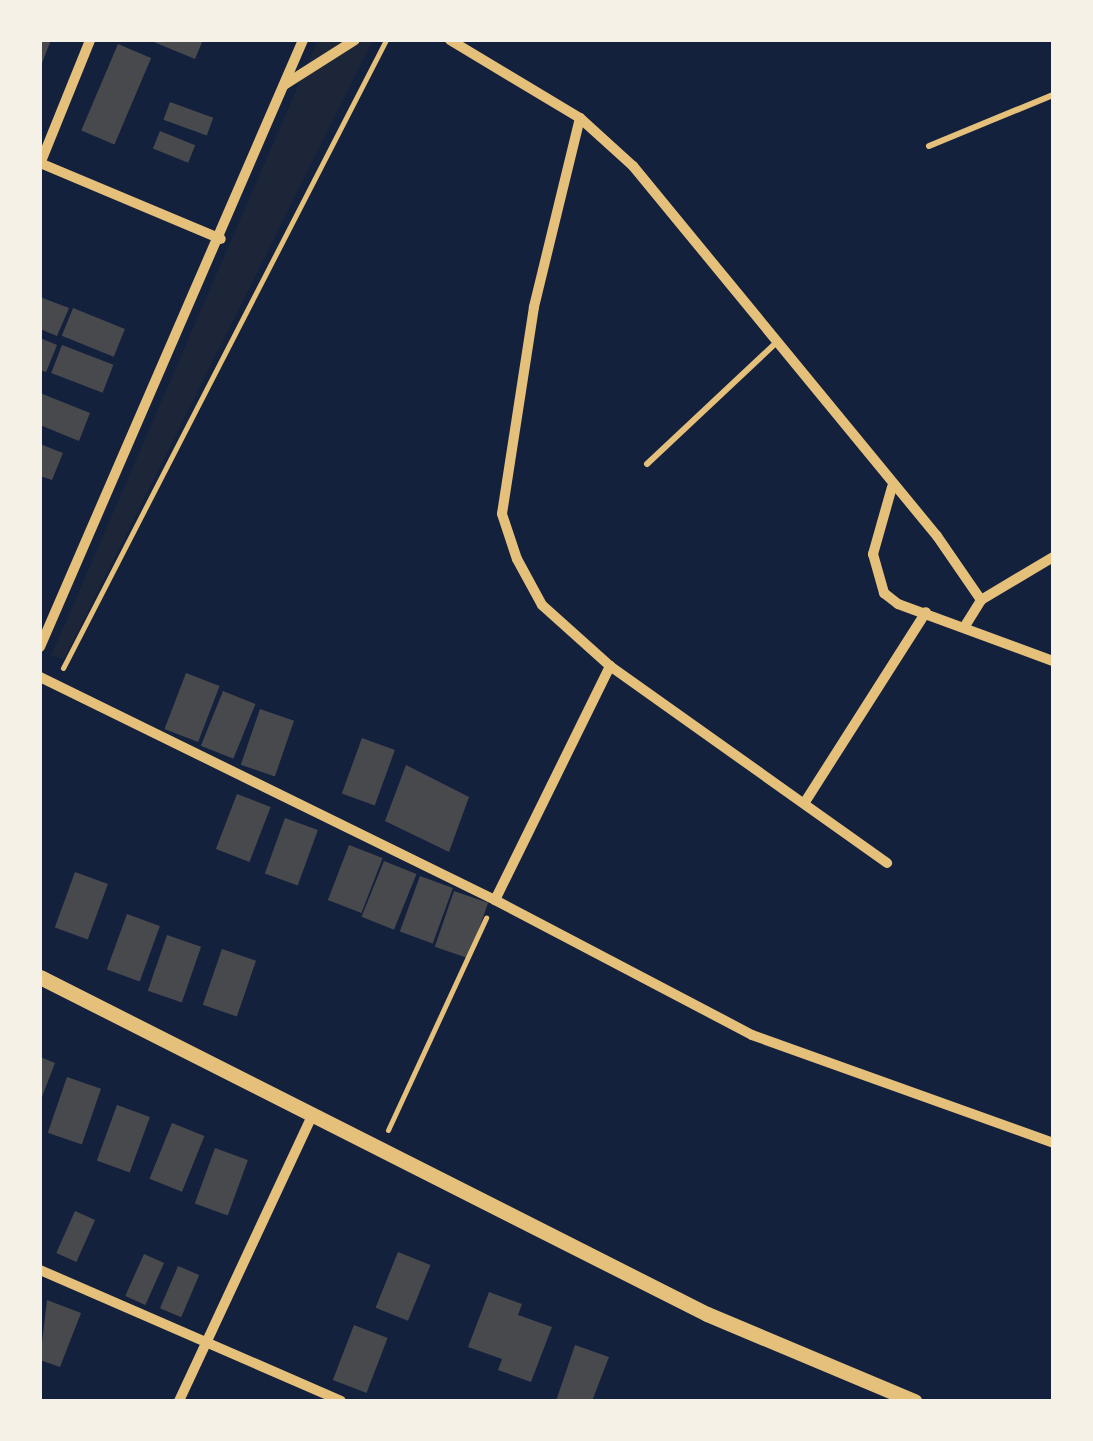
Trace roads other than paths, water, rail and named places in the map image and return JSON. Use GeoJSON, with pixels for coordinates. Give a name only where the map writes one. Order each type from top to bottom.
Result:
{"type":"FeatureCollection","features":[{"type":"Feature","properties":{"kind":"street"},"geometry":{"type":"LineString","coordinates":[[90,40],[40,163],[220,240]]}},
{"type":"Feature","properties":{"kind":"street"},"geometry":{"type":"LineString","coordinates":[[40,647],[220,240],[302,40]]}},
{"type":"Feature","properties":{"kind":"street"},"geometry":{"type":"LineString","coordinates":[[283,86],[355,40]]}},
{"type":"Feature","properties":{"kind":"street"},"geometry":{"type":"LineString","coordinates":[[450,40],[580,118],[634,166],[982,600]]}},
{"type":"Feature","properties":{"kind":"street"},"geometry":{"type":"LineString","coordinates":[[580,118],[534,306],[502,514],[542,606],[610,666],[887,863]]}},
{"type":"Feature","properties":{"kind":"street"},"geometry":{"type":"LineString","coordinates":[[892,487],[873,554],[875,576],[898,604],[1053,661]]}},
{"type":"Feature","properties":{"kind":"street"},"geometry":{"type":"LineString","coordinates":[[965,626],[982,600],[1053,557]]}},
{"type":"Feature","properties":{"kind":"street"},"geometry":{"type":"LineString","coordinates":[[804,802],[926,612]]}},
{"type":"Feature","properties":{"kind":"street"},"geometry":{"type":"LineString","coordinates":[[494,900],[610,666]]}},
{"type":"Feature","properties":{"kind":"street"},"geometry":{"type":"LineString","coordinates":[[40,676],[494,900],[752,1035],[1053,1143]]}},
{"type":"Feature","properties":{"kind":"street"},"geometry":{"type":"LineString","coordinates":[[40,977],[707,1314],[914,1401]]}},
{"type":"Feature","properties":{"kind":"street"},"geometry":{"type":"LineString","coordinates":[[179,1401],[312,1116]]}},
{"type":"Feature","properties":{"kind":"street"},"geometry":{"type":"LineString","coordinates":[[40,1270],[341,1401]]}},
{"type":"Feature","properties":{"kind":"lane"},"geometry":{"type":"LineString","coordinates":[[930,146],[1053,94]]}},
{"type":"Feature","properties":{"kind":"lane"},"geometry":{"type":"LineString","coordinates":[[648,464],[777,342]]}}]}
